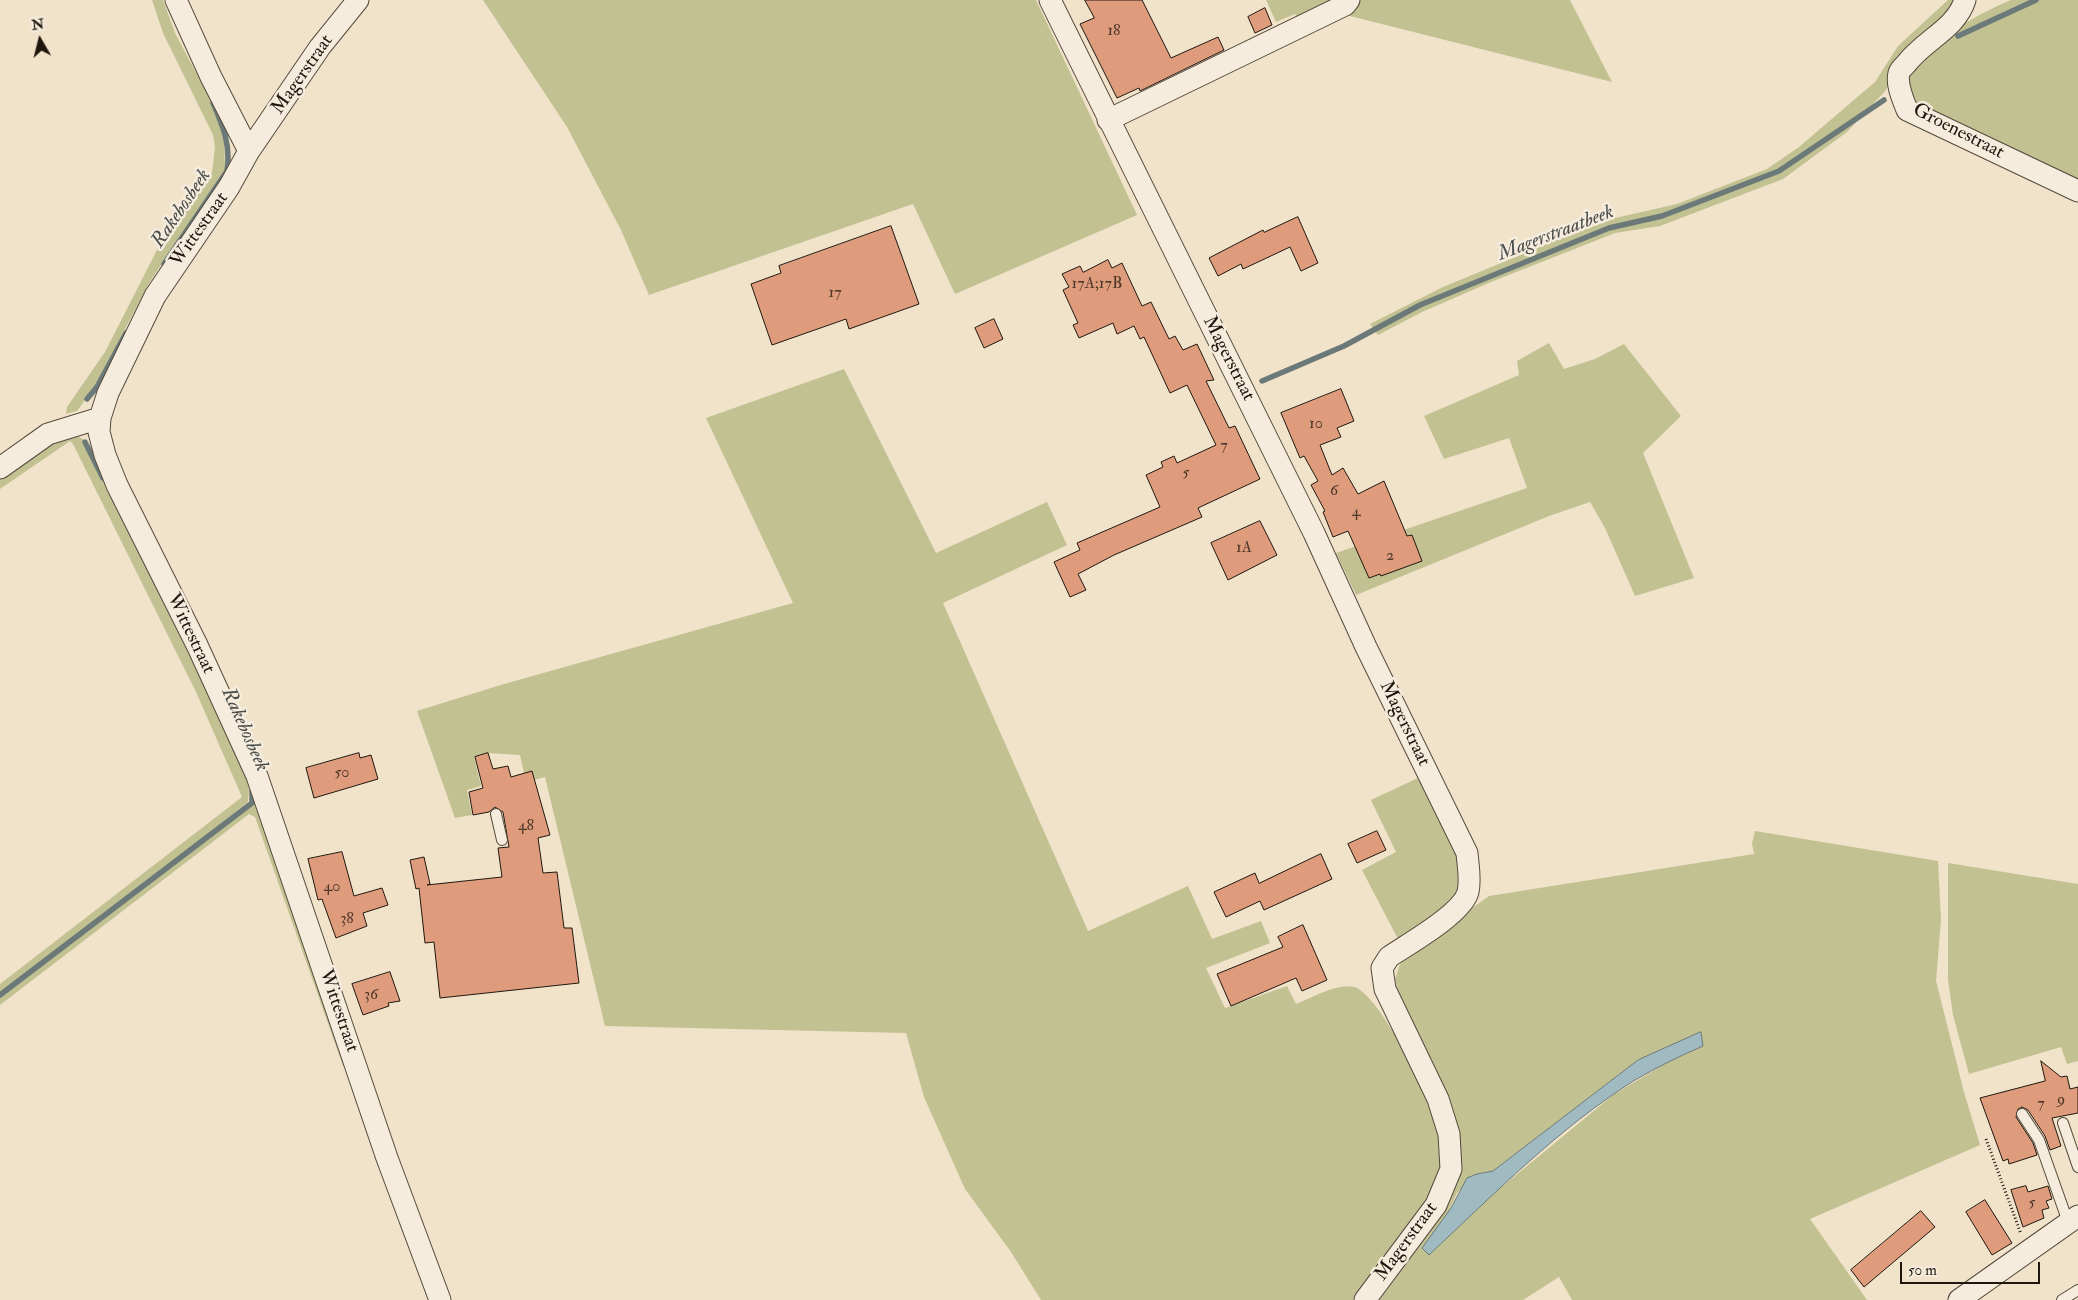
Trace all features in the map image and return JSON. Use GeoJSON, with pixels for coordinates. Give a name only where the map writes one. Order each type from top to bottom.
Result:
{"type":"FeatureCollection","features":[{"type":"Feature","properties":{"kind":"street"},"geometry":{"type":"LineString","coordinates":[[176,0],[211,78],[249,151]]}},
{"type":"Feature","properties":{"kind":"street","name":"Magerstraat"},"geometry":{"type":"LineString","coordinates":[[249,151],[320,47],[358,0]]}},
{"type":"Feature","properties":{"kind":"street","name":"Magerstraat"},"geometry":{"type":"LineString","coordinates":[[1050,0],[1314,533],[1366,647],[1467,853],[1468,893],[1457,909],[1389,957],[1382,968],[1385,990],[1438,1099],[1449,1134],[1451,1169],[1436,1205],[1364,1300]]}},
{"type":"Feature","properties":{"kind":"street"},"geometry":{"type":"LineString","coordinates":[[1108,120],[1345,5],[1349,0]]}},
{"type":"Feature","properties":{"kind":"street","name":"Groenestraat"},"geometry":{"type":"LineString","coordinates":[[1966,0],[1962,12],[1951,24],[1916,50],[1899,72],[1900,92],[1907,110],[2078,190]]}},
{"type":"Feature","properties":{"kind":"street","name":"Wittestraat"},"geometry":{"type":"LineString","coordinates":[[249,151],[230,187],[155,296],[108,393],[100,418],[99,432],[117,485],[196,645],[257,776],[387,1158],[440,1300]]}},
{"type":"Feature","properties":{"kind":"street"},"geometry":{"type":"LineString","coordinates":[[0,468],[48,434],[100,418]]}},
{"type":"Feature","properties":{"kind":"street"},"geometry":{"type":"LineString","coordinates":[[1959,1300],[2073,1219]]}},
{"type":"Feature","properties":{"kind":"lane"},"geometry":{"type":"LineString","coordinates":[[496,814],[502,840]]}},
{"type":"Feature","properties":{"kind":"lane"},"geometry":{"type":"LineString","coordinates":[[2022,1114],[2038,1140],[2073,1219]]}},
{"type":"Feature","properties":{"kind":"lane"},"geometry":{"type":"LineString","coordinates":[[2063,1123],[2078,1167]]}},
{"type":"Feature","properties":{"kind":"lane"},"geometry":{"type":"LineString","coordinates":[[2062,1300],[2078,1290]]}},
{"type":"Feature","properties":{"kind":"path"},"geometry":{"type":"LineString","coordinates":[[1986,1139],[2028,1250]]}},
{"type":"Feature","properties":{"kind":"shaded area"},"geometry":{"type":"Polygon","coordinates":[[[152,0],[163,0],[175,33],[217,112],[224,133],[225,170],[149,283],[96,385],[77,411],[66,414],[67,407],[105,352],[159,246],[212,173],[215,147],[213,135],[163,33],[152,0]]]}},
{"type":"Feature","properties":{"kind":"shaded area"},"geometry":{"type":"Polygon","coordinates":[[[483,0],[1036,0],[1137,215],[955,294],[913,204],[649,295],[621,230],[567,127],[483,0]]]}},
{"type":"Feature","properties":{"kind":"shaded area"},"geometry":{"type":"Polygon","coordinates":[[[1266,0],[1338,0],[1300,21],[1295,14],[1276,22],[1266,0]]]}},
{"type":"Feature","properties":{"kind":"shaded area"},"geometry":{"type":"Polygon","coordinates":[[[1356,0],[1570,0],[1612,82],[1342,14],[1356,0]]]}},
{"type":"Feature","properties":{"kind":"shaded area"},"geometry":{"type":"Polygon","coordinates":[[[1948,0],[1958,0],[1897,67],[1886,90],[1847,132],[1783,179],[1660,226],[1615,233],[1491,282],[1422,312],[1378,335],[1370,324],[1443,287],[1547,244],[1615,218],[1677,204],[1767,169],[1799,147],[1875,82],[1898,46],[1948,0]]]}},
{"type":"Feature","properties":{"kind":"shaded area"},"geometry":{"type":"Polygon","coordinates":[[[2011,0],[2078,0],[2078,183],[1917,107],[1905,80],[1915,66],[1938,42],[1981,14],[2011,0]]]}},
{"type":"Feature","properties":{"kind":"shaded area"},"geometry":{"type":"Polygon","coordinates":[[[1549,343],[1564,369],[1595,359],[1624,344],[1681,416],[1643,453],[1694,578],[1635,596],[1605,528],[1590,502],[1549,516],[1356,595],[1336,553],[1527,488],[1509,438],[1444,459],[1424,416],[1519,375],[1517,361],[1549,343]]]}},
{"type":"Feature","properties":{"kind":"shaded area"},"geometry":{"type":"Polygon","coordinates":[[[844,369],[936,553],[1047,502],[1067,545],[943,603],[1088,931],[1188,886],[1212,939],[1261,921],[1270,943],[1206,968],[1225,1008],[1287,986],[1296,1004],[1332,989],[1347,986],[1354,987],[1377,1007],[1402,1048],[1425,1092],[1438,1124],[1441,1162],[1438,1177],[1419,1213],[1355,1300],[1041,1300],[1011,1252],[965,1189],[924,1097],[906,1033],[605,1026],[545,777],[526,782],[520,755],[488,753],[474,757],[481,786],[467,790],[472,815],[455,818],[417,711],[504,684],[793,603],[706,418],[844,369]]]}},
{"type":"Feature","properties":{"kind":"shaded area"},"geometry":{"type":"Polygon","coordinates":[[[75,435],[83,439],[207,691],[247,780],[249,789],[248,802],[89,928],[0,994],[0,984],[242,797],[196,692],[73,444],[70,441],[0,489],[0,477],[54,440],[75,435]]]}},
{"type":"Feature","properties":{"kind":"shaded area"},"geometry":{"type":"Polygon","coordinates":[[[1420,777],[1451,837],[1460,870],[1459,885],[1448,904],[1427,921],[1398,939],[1362,870],[1396,852],[1371,800],[1420,777]]]}},
{"type":"Feature","properties":{"kind":"shaded area"},"geometry":{"type":"Polygon","coordinates":[[[259,798],[347,1067],[343,1066],[255,817],[249,814],[0,1005],[0,998],[259,798]]]}},
{"type":"Feature","properties":{"kind":"shaded area"},"geometry":{"type":"Polygon","coordinates":[[[1755,831],[1938,861],[1941,920],[1936,981],[1964,1092],[1980,1145],[1810,1219],[1867,1300],[1572,1300],[1559,1277],[1523,1300],[1371,1300],[1455,1179],[1399,996],[1395,979],[1400,964],[1415,949],[1489,896],[1754,854],[1752,843],[1755,831]],[[1700,1033],[1638,1060],[1493,1171],[1477,1174],[1457,1193],[1428,1255],[1499,1189],[1613,1095],[1666,1063],[1703,1046],[1700,1033]]]}},
{"type":"Feature","properties":{"kind":"shaded area"},"geometry":{"type":"Polygon","coordinates":[[[1948,863],[2078,884],[2078,1061],[2067,1064],[2061,1047],[1969,1074],[1953,1015],[1948,980],[1948,863]]]}},
{"type":"Feature","properties":{"kind":"water"},"geometry":{"type":"Polygon","coordinates":[[[1701,1032],[1703,1046],[1635,1080],[1607,1099],[1554,1140],[1429,1255],[1422,1248],[1451,1208],[1467,1178],[1493,1171],[1638,1060],[1701,1032]]]}},
{"type":"Feature","properties":{"kind":"building"},"geometry":{"type":"Polygon","coordinates":[[[1085,0],[1142,0],[1171,58],[1218,37],[1224,50],[1140,91],[1139,88],[1117,98],[1080,24],[1094,18],[1085,0]]]}},
{"type":"Feature","properties":{"kind":"building"},"geometry":{"type":"Polygon","coordinates":[[[1265,8],[1272,25],[1255,33],[1248,17],[1265,8]]]}},
{"type":"Feature","properties":{"kind":"building"},"geometry":{"type":"Polygon","coordinates":[[[1298,217],[1318,263],[1301,271],[1290,247],[1243,269],[1241,264],[1218,276],[1209,258],[1263,230],[1264,232],[1298,217]]]}},
{"type":"Feature","properties":{"kind":"building"},"geometry":{"type":"Polygon","coordinates":[[[891,226],[919,304],[849,329],[846,319],[772,345],[751,284],[781,273],[779,266],[891,226]]]}},
{"type":"Feature","properties":{"kind":"building"},"geometry":{"type":"Polygon","coordinates":[[[1108,260],[1112,268],[1122,263],[1142,306],[1151,302],[1169,339],[1175,336],[1183,350],[1197,344],[1214,380],[1206,381],[1229,428],[1235,426],[1260,479],[1198,508],[1202,517],[1114,555],[1078,574],[1086,590],[1070,597],[1054,562],[1080,550],[1077,543],[1160,507],[1146,475],[1163,467],[1161,462],[1174,456],[1177,463],[1216,445],[1187,385],[1170,393],[1144,337],[1140,339],[1134,326],[1117,334],[1113,323],[1079,338],[1073,325],[1078,323],[1063,290],[1069,287],[1062,274],[1080,266],[1083,272],[1108,260]]]}},
{"type":"Feature","properties":{"kind":"building"},"geometry":{"type":"Polygon","coordinates":[[[994,319],[1003,339],[984,348],[975,328],[994,319]]]}},
{"type":"Feature","properties":{"kind":"building"},"geometry":{"type":"Polygon","coordinates":[[[1341,389],[1354,421],[1337,428],[1341,437],[1320,445],[1332,475],[1343,468],[1358,494],[1384,481],[1407,536],[1412,535],[1422,561],[1381,576],[1380,574],[1369,578],[1348,531],[1333,537],[1323,512],[1325,511],[1311,485],[1318,481],[1304,456],[1300,458],[1281,413],[1341,389]]]}},
{"type":"Feature","properties":{"kind":"building"},"geometry":{"type":"Polygon","coordinates":[[[1260,521],[1277,555],[1228,580],[1211,543],[1260,521]]]}},
{"type":"Feature","properties":{"kind":"building"},"geometry":{"type":"Polygon","coordinates":[[[359,753],[360,758],[371,755],[378,779],[314,798],[306,768],[359,753]]]}},
{"type":"Feature","properties":{"kind":"building"},"geometry":{"type":"Polygon","coordinates":[[[488,753],[493,769],[508,766],[511,777],[532,771],[550,835],[538,838],[543,873],[557,872],[564,928],[572,928],[579,983],[440,998],[434,942],[425,943],[419,888],[416,889],[410,860],[424,857],[430,884],[427,885],[502,877],[498,848],[509,847],[503,812],[495,807],[489,812],[473,815],[469,792],[483,788],[475,757],[488,753]]]}},
{"type":"Feature","properties":{"kind":"building"},"geometry":{"type":"Polygon","coordinates":[[[1377,831],[1386,850],[1357,863],[1348,844],[1377,831]]]}},
{"type":"Feature","properties":{"kind":"building"},"geometry":{"type":"Polygon","coordinates":[[[342,852],[354,896],[382,888],[388,905],[363,913],[367,926],[336,938],[322,899],[318,900],[308,859],[342,852]]]}},
{"type":"Feature","properties":{"kind":"building"},"geometry":{"type":"Polygon","coordinates":[[[1321,854],[1332,879],[1264,910],[1260,901],[1226,917],[1214,892],[1255,873],[1259,883],[1321,854]]]}},
{"type":"Feature","properties":{"kind":"building"},"geometry":{"type":"Polygon","coordinates":[[[1303,925],[1327,980],[1302,991],[1296,978],[1231,1006],[1217,974],[1283,947],[1278,937],[1303,925]]]}},
{"type":"Feature","properties":{"kind":"building"},"geometry":{"type":"Polygon","coordinates":[[[390,972],[400,1001],[388,1003],[389,1006],[363,1015],[352,984],[390,972]]]}},
{"type":"Feature","properties":{"kind":"building"},"geometry":{"type":"Polygon","coordinates":[[[2041,1061],[2061,1077],[2067,1076],[2070,1089],[2078,1087],[2078,1113],[2052,1118],[2061,1146],[2050,1150],[2045,1136],[2028,1110],[2022,1107],[2018,1109],[2016,1117],[2033,1143],[2037,1155],[2009,1164],[2008,1159],[2003,1161],[1980,1098],[2045,1081],[2041,1061]]]}},
{"type":"Feature","properties":{"kind":"building"},"geometry":{"type":"Polygon","coordinates":[[[2026,1186],[2028,1192],[2048,1186],[2052,1199],[2046,1201],[2049,1208],[2042,1210],[2044,1218],[2023,1227],[2011,1190],[2026,1186]]]}},
{"type":"Feature","properties":{"kind":"building"},"geometry":{"type":"Polygon","coordinates":[[[1985,1200],[2012,1243],[1992,1255],[1966,1212],[1985,1200]]]}},
{"type":"Feature","properties":{"kind":"building"},"geometry":{"type":"Polygon","coordinates":[[[1921,1211],[1935,1227],[1864,1287],[1851,1270],[1921,1211]]]}},
{"type":"Feature","properties":{"kind":"waterway","name":"Magerstraatbeek"},"geometry":{"type":"LineString","coordinates":[[1958,36],[2036,0]]}},
{"type":"Feature","properties":{"kind":"waterway","name":"Magerstraatbeek"},"geometry":{"type":"LineString","coordinates":[[1262,381],[1344,346],[1420,305],[1609,228],[1662,216],[1779,171],[1884,100]]}},
{"type":"Feature","properties":{"kind":"waterway","name":"Rakebosbeek"},"geometry":{"type":"LineString","coordinates":[[164,264],[227,171],[227,144],[213,103]]}},
{"type":"Feature","properties":{"kind":"waterway","name":"Rakebosbeek"},"geometry":{"type":"LineString","coordinates":[[87,399],[97,387],[126,333]]}},
{"type":"Feature","properties":{"kind":"waterway","name":"Rakebosbeek"},"geometry":{"type":"LineString","coordinates":[[85,442],[103,478]]}},
{"type":"Feature","properties":{"kind":"waterway","name":"Rakebosbeek"},"geometry":{"type":"LineString","coordinates":[[0,995],[252,803],[252,791]]}}]}
